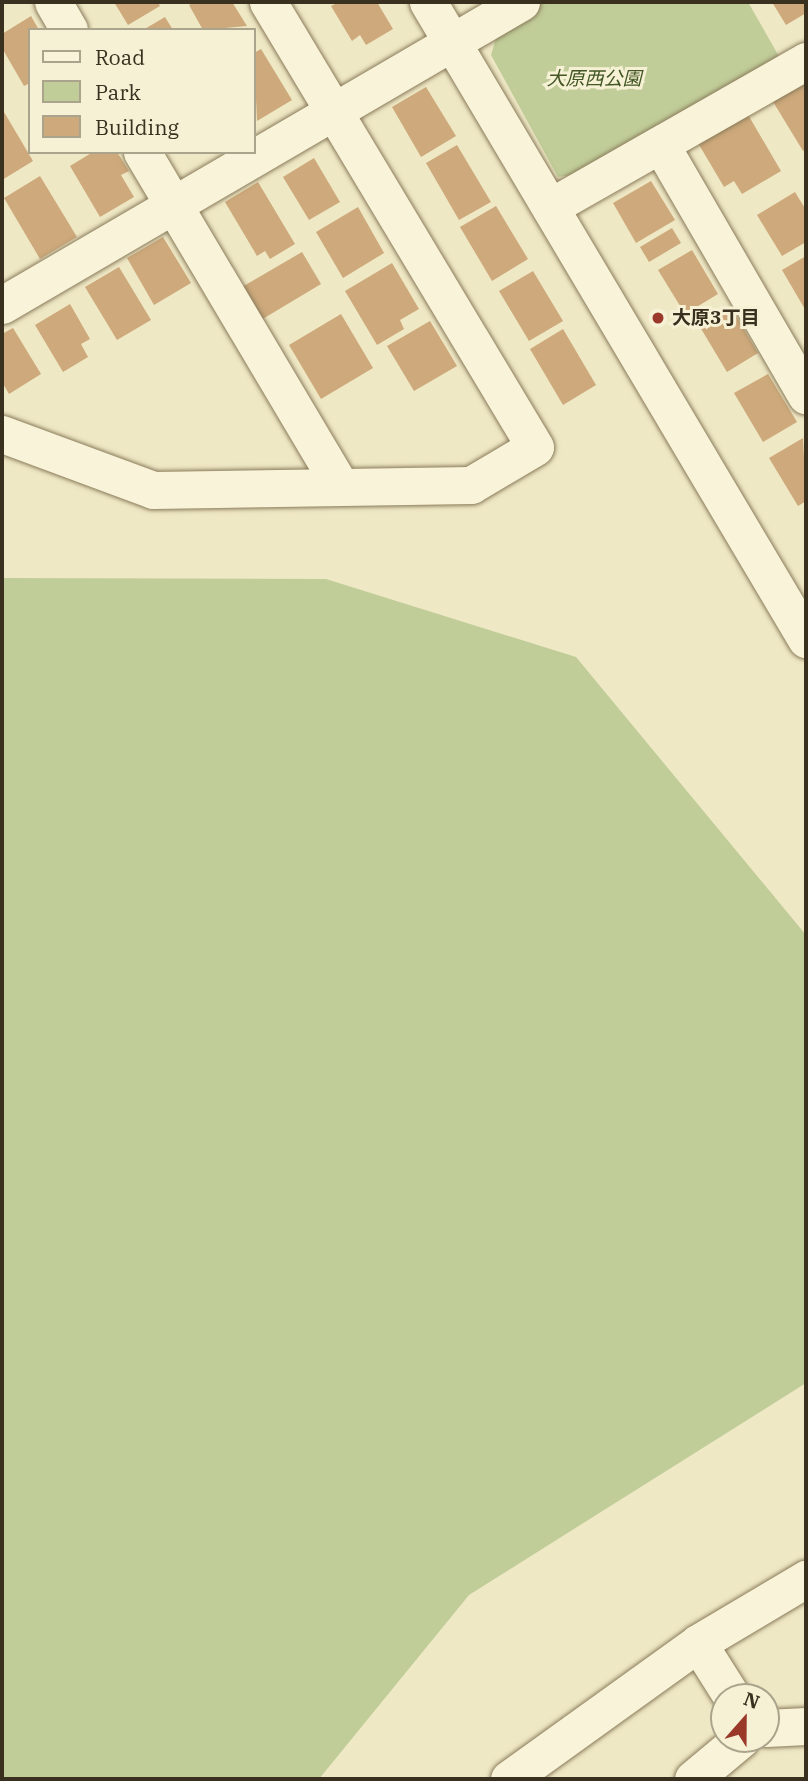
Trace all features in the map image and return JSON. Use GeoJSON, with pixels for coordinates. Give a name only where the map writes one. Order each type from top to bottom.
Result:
{"type":"FeatureCollection","features":[{"type":"Feature","properties":{"kind":"street"},"geometry":{"type":"LineString","coordinates":[[52,2],[68,28]]}},
{"type":"Feature","properties":{"kind":"street"},"geometry":{"type":"LineString","coordinates":[[2,435],[153,490],[471,485],[536,447],[268,2]]}},
{"type":"Feature","properties":{"kind":"street"},"geometry":{"type":"LineString","coordinates":[[428,2],[806,639]]}},
{"type":"Feature","properties":{"kind":"street"},"geometry":{"type":"LineString","coordinates":[[5,297],[173,204],[331,110],[453,44],[521,2]]}},
{"type":"Feature","properties":{"kind":"street"},"geometry":{"type":"LineString","coordinates":[[550,207],[662,147],[806,61]]}},
{"type":"Feature","properties":{"kind":"street"},"geometry":{"type":"LineString","coordinates":[[662,147],[806,395]]}},
{"type":"Feature","properties":{"kind":"street"},"geometry":{"type":"LineString","coordinates":[[143,154],[340,486]]}},
{"type":"Feature","properties":{"kind":"street"},"geometry":{"type":"LineString","coordinates":[[509,1779],[698,1643],[806,1579]]}},
{"type":"Feature","properties":{"kind":"street"},"geometry":{"type":"LineString","coordinates":[[698,1643],[723,1683]]}},
{"type":"Feature","properties":{"kind":"street"},"geometry":{"type":"LineString","coordinates":[[780,1727],[806,1726]]}},
{"type":"Feature","properties":{"kind":"street"},"geometry":{"type":"LineString","coordinates":[[693,1779],[724,1753]]}},
{"type":"Feature","properties":{"kind":"green space","name":"大原西公園"},"geometry":{"type":"Polygon","coordinates":[[[539,2],[748,2],[781,60],[586,173],[558,177],[491,55],[500,24],[539,2]]]}},
{"type":"Feature","properties":{"kind":"green space"},"geometry":{"type":"Polygon","coordinates":[[[2,578],[326,579],[576,657],[806,935],[806,1383],[469,1595],[319,1779],[2,1779],[2,578]]]}},
{"type":"Feature","properties":{"kind":"building"},"geometry":{"type":"Polygon","coordinates":[[[114,2],[158,2],[160,6],[128,25],[114,2]]]}},
{"type":"Feature","properties":{"kind":"building"},"geometry":{"type":"Polygon","coordinates":[[[195,2],[232,2],[247,26],[202,28],[189,5],[195,2]]]}},
{"type":"Feature","properties":{"kind":"building"},"geometry":{"type":"Polygon","coordinates":[[[339,2],[377,2],[393,29],[366,45],[360,35],[352,41],[331,6],[339,2]]]}},
{"type":"Feature","properties":{"kind":"building"},"geometry":{"type":"Polygon","coordinates":[[[772,2],[806,2],[806,13],[786,25],[772,2]]]}},
{"type":"Feature","properties":{"kind":"building"},"geometry":{"type":"Polygon","coordinates":[[[31,16],[38,28],[28,28],[28,84],[24,86],[2,48],[2,34],[31,16]]]}},
{"type":"Feature","properties":{"kind":"building"},"geometry":{"type":"Polygon","coordinates":[[[165,17],[172,28],[146,28],[165,17]]]}},
{"type":"Feature","properties":{"kind":"building"},"geometry":{"type":"Polygon","coordinates":[[[261,49],[292,100],[257,121],[256,98],[256,52],[261,49]]]}},
{"type":"Feature","properties":{"kind":"building"},"geometry":{"type":"Polygon","coordinates":[[[806,79],[806,149],[803,151],[772,100],[806,79]]]}},
{"type":"Feature","properties":{"kind":"building"},"geometry":{"type":"Polygon","coordinates":[[[426,87],[456,136],[421,157],[392,107],[426,87]]]}},
{"type":"Feature","properties":{"kind":"building"},"geometry":{"type":"Polygon","coordinates":[[[4,112],[33,161],[2,180],[4,112]]]}},
{"type":"Feature","properties":{"kind":"building"},"geometry":{"type":"Polygon","coordinates":[[[747,113],[781,171],[742,194],[734,181],[724,187],[698,143],[747,113]]]}},
{"type":"Feature","properties":{"kind":"building"},"geometry":{"type":"Polygon","coordinates":[[[457,145],[491,202],[459,220],[426,163],[457,145]]]}},
{"type":"Feature","properties":{"kind":"building"},"geometry":{"type":"Polygon","coordinates":[[[90,154],[118,154],[129,171],[121,175],[134,197],[100,217],[70,166],[90,154]]]}},
{"type":"Feature","properties":{"kind":"building"},"geometry":{"type":"Polygon","coordinates":[[[314,158],[340,202],[309,220],[283,177],[314,158]]]}},
{"type":"Feature","properties":{"kind":"building"},"geometry":{"type":"Polygon","coordinates":[[[40,176],[77,237],[40,259],[4,198],[40,176]]]}},
{"type":"Feature","properties":{"kind":"building"},"geometry":{"type":"Polygon","coordinates":[[[651,181],[675,220],[636,243],[613,203],[651,181]]]}},
{"type":"Feature","properties":{"kind":"building"},"geometry":{"type":"Polygon","coordinates":[[[258,182],[295,244],[270,259],[265,251],[257,256],[225,202],[258,182]]]}},
{"type":"Feature","properties":{"kind":"building"},"geometry":{"type":"Polygon","coordinates":[[[795,192],[806,210],[806,242],[782,256],[757,215],[795,192]]]}},
{"type":"Feature","properties":{"kind":"building"},"geometry":{"type":"Polygon","coordinates":[[[496,206],[528,259],[492,281],[460,227],[496,206]]]}},
{"type":"Feature","properties":{"kind":"building"},"geometry":{"type":"Polygon","coordinates":[[[358,207],[384,253],[343,278],[316,232],[358,207]]]}},
{"type":"Feature","properties":{"kind":"building"},"geometry":{"type":"Polygon","coordinates":[[[672,228],[681,243],[649,262],[640,247],[672,228]]]}},
{"type":"Feature","properties":{"kind":"building"},"geometry":{"type":"Polygon","coordinates":[[[163,237],[191,283],[154,305],[127,258],[163,237]]]}},
{"type":"Feature","properties":{"kind":"building"},"geometry":{"type":"Polygon","coordinates":[[[692,250],[718,294],[685,314],[658,270],[692,250]]]}},
{"type":"Feature","properties":{"kind":"building"},"geometry":{"type":"Polygon","coordinates":[[[302,252],[321,284],[261,320],[242,287],[302,252]]]}},
{"type":"Feature","properties":{"kind":"building"},"geometry":{"type":"Polygon","coordinates":[[[806,256],[806,311],[782,270],[806,256]]]}},
{"type":"Feature","properties":{"kind":"building"},"geometry":{"type":"Polygon","coordinates":[[[392,263],[419,309],[400,320],[404,329],[377,345],[345,291],[392,263]]]}},
{"type":"Feature","properties":{"kind":"building"},"geometry":{"type":"Polygon","coordinates":[[[119,267],[151,320],[117,340],[85,287],[119,267]]]}},
{"type":"Feature","properties":{"kind":"building"},"geometry":{"type":"Polygon","coordinates":[[[533,271],[563,321],[529,341],[499,291],[533,271]]]}},
{"type":"Feature","properties":{"kind":"building"},"geometry":{"type":"Polygon","coordinates":[[[70,304],[90,339],[81,344],[88,357],[63,372],[35,325],[70,304]]]}},
{"type":"Feature","properties":{"kind":"building"},"geometry":{"type":"Polygon","coordinates":[[[732,309],[758,353],[727,372],[700,327],[732,309]]]}},
{"type":"Feature","properties":{"kind":"building"},"geometry":{"type":"Polygon","coordinates":[[[341,314],[373,368],[321,399],[289,345],[341,314]]]}},
{"type":"Feature","properties":{"kind":"building"},"geometry":{"type":"Polygon","coordinates":[[[430,321],[457,366],[414,391],[387,346],[430,321]]]}},
{"type":"Feature","properties":{"kind":"building"},"geometry":{"type":"Polygon","coordinates":[[[13,328],[41,374],[9,394],[2,382],[2,334],[13,328]]]}},
{"type":"Feature","properties":{"kind":"building"},"geometry":{"type":"Polygon","coordinates":[[[563,329],[596,385],[563,405],[530,349],[563,329]]]}},
{"type":"Feature","properties":{"kind":"building"},"geometry":{"type":"Polygon","coordinates":[[[768,374],[797,422],[763,442],[734,393],[768,374]]]}},
{"type":"Feature","properties":{"kind":"building"},"geometry":{"type":"Polygon","coordinates":[[[803,438],[806,501],[798,506],[769,458],[803,438]]]}},
{"type":"Feature","properties":{"kind":"place","name":"大原3丁目"},"geometry":{"type":"Point","coordinates":[658,318]}}]}
